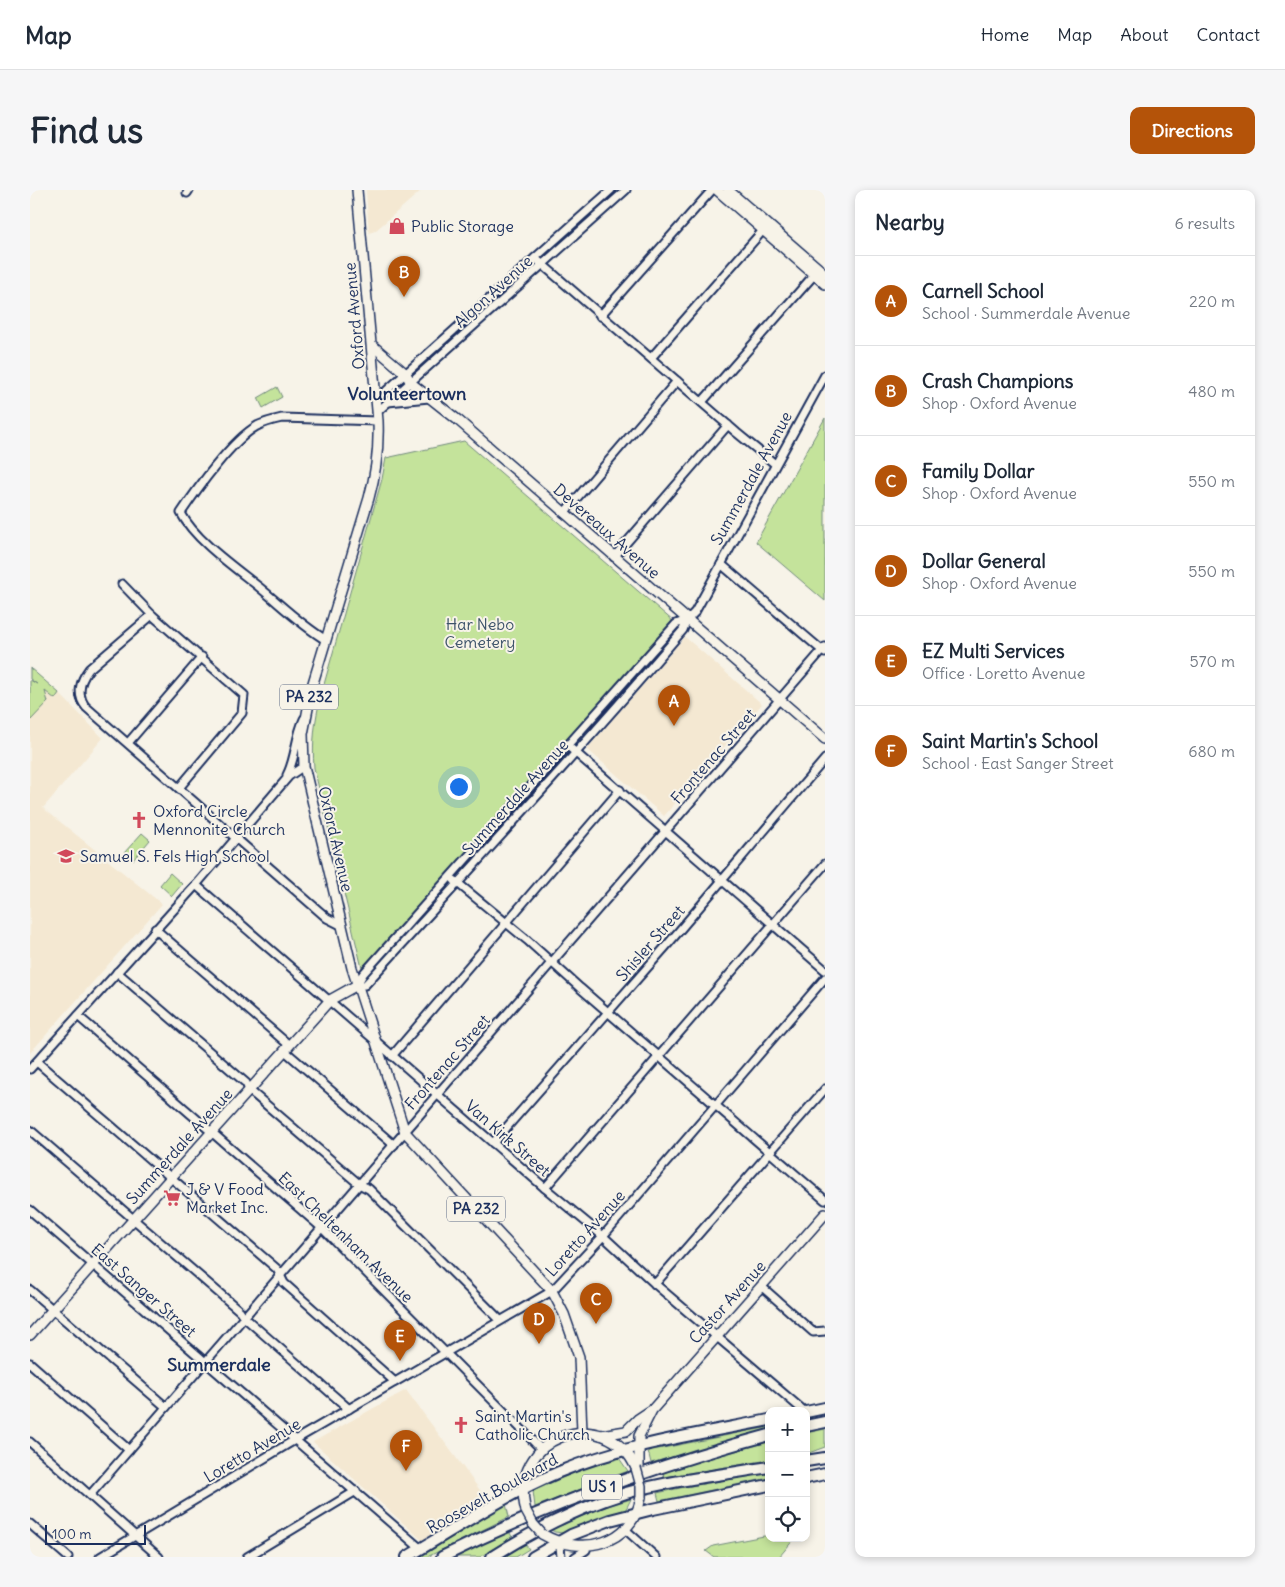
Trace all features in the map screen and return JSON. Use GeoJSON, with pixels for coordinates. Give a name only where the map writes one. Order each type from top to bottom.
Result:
{"type":"FeatureCollection","features":[{"type":"Feature","properties":{"kind":"highway"},"geometry":{"type":"LineString","coordinates":[[810,1410],[825,1408]]}},
{"type":"Feature","properties":{"kind":"highway","name":"Roosevelt Boulevard"},"geometry":{"type":"LineString","coordinates":[[407,1557],[523,1489],[575,1466],[624,1450],[765,1421]]}},
{"type":"Feature","properties":{"kind":"highway"},"geometry":{"type":"LineString","coordinates":[[810,1425],[825,1422]]}},
{"type":"Feature","properties":{"kind":"highway","name":"Roosevelt Boulevard"},"geometry":{"type":"LineString","coordinates":[[442,1557],[529,1516],[597,1489],[666,1465],[765,1436]]}},
{"type":"Feature","properties":{"kind":"highway"},"geometry":{"type":"LineString","coordinates":[[810,1460],[825,1458]]}},
{"type":"Feature","properties":{"kind":"highway","name":"US 1"},"geometry":{"type":"LineString","coordinates":[[492,1557],[557,1519],[609,1499],[663,1484],[765,1468]]}},
{"type":"Feature","properties":{"kind":"highway"},"geometry":{"type":"LineString","coordinates":[[810,1477],[825,1474]]}},
{"type":"Feature","properties":{"kind":"highway","name":"US 1"},"geometry":{"type":"LineString","coordinates":[[533,1557],[597,1524],[637,1513],[765,1486]]}},
{"type":"Feature","properties":{"kind":"main road","name":"Oxford Avenue"},"geometry":{"type":"LineString","coordinates":[[357,190],[378,417],[374,482],[313,682],[306,714],[304,766],[357,985],[405,1132],[552,1291],[564,1314],[579,1357],[582,1432]]}},
{"type":"Feature","properties":{"kind":"main road"},"geometry":{"type":"LineString","coordinates":[[717,190],[825,274]]}},
{"type":"Feature","properties":{"kind":"main road"},"geometry":{"type":"LineString","coordinates":[[728,190],[825,284]]}},
{"type":"Feature","properties":{"kind":"main road","name":"Devereaux Avenue"},"geometry":{"type":"LineString","coordinates":[[372,345],[406,374],[411,383],[459,421],[614,558],[781,699],[825,739]]}},
{"type":"Feature","properties":{"kind":"main road","name":"Summerdale Avenue"},"geometry":{"type":"LineString","coordinates":[[30,1335],[330,1000],[357,985]]}},
{"type":"Feature","properties":{"kind":"main road","name":"Castor Avenue"},"geometry":{"type":"LineString","coordinates":[[638,1468],[638,1447],[641,1430],[652,1410],[825,1214]]}},
{"type":"Feature","properties":{"kind":"main road","name":"Castor Avenue"},"geometry":{"type":"LineString","coordinates":[[600,1435],[626,1431],[638,1418],[652,1410]]}},
{"type":"Feature","properties":{"kind":"main road"},"geometry":{"type":"LineString","coordinates":[[582,1432],[600,1435],[624,1450],[638,1468],[641,1497],[637,1513],[626,1530],[608,1544],[586,1550],[571,1549],[558,1545],[542,1534],[533,1524],[526,1511],[523,1489],[529,1466],[541,1449],[550,1442],[567,1434],[582,1432]]}},
{"type":"Feature","properties":{"kind":"street","name":"Algon Avenue"},"geometry":{"type":"LineString","coordinates":[[376,400],[611,190]]}},
{"type":"Feature","properties":{"kind":"street","name":"Algon Avenue"},"geometry":{"type":"LineString","coordinates":[[378,417],[388,402],[626,190]]}},
{"type":"Feature","properties":{"kind":"street"},"geometry":{"type":"LineString","coordinates":[[600,316],[712,190]]}},
{"type":"Feature","properties":{"kind":"street"},"geometry":{"type":"LineString","coordinates":[[651,358],[766,227]]}},
{"type":"Feature","properties":{"kind":"street"},"geometry":{"type":"LineString","coordinates":[[535,258],[600,316],[775,464]]}},
{"type":"Feature","properties":{"kind":"street"},"geometry":{"type":"LineString","coordinates":[[702,402],[814,274]]}},
{"type":"Feature","properties":{"kind":"street","name":"Summerdale Avenue"},"geometry":{"type":"LineString","coordinates":[[687,620],[676,624],[362,974],[357,985],[365,985],[683,630],[687,620],[695,612],[825,375]]}},
{"type":"Feature","properties":{"kind":"street"},"geometry":{"type":"LineString","coordinates":[[564,513],[677,381]]}},
{"type":"Feature","properties":{"kind":"street"},"geometry":{"type":"LineString","coordinates":[[388,402],[429,398]]}},
{"type":"Feature","properties":{"kind":"street"},"geometry":{"type":"LineString","coordinates":[[326,640],[310,630],[226,560],[192,530],[181,513],[197,489],[229,451],[243,436],[255,427],[282,418],[343,421],[378,417]]}},
{"type":"Feature","properties":{"kind":"street"},"geometry":{"type":"LineString","coordinates":[[614,558],[728,425]]}},
{"type":"Feature","properties":{"kind":"street"},"geometry":{"type":"LineString","coordinates":[[721,564],[824,650]]}},
{"type":"Feature","properties":{"kind":"street"},"geometry":{"type":"LineString","coordinates":[[122,584],[152,615],[244,695],[242,713],[179,788]]}},
{"type":"Feature","properties":{"kind":"street"},"geometry":{"type":"LineString","coordinates":[[152,615],[89,669],[80,686],[81,702],[327,918],[341,925]]}},
{"type":"Feature","properties":{"kind":"street","name":"Frontenac Street"},"geometry":{"type":"LineString","coordinates":[[90,1495],[824,650]]}},
{"type":"Feature","properties":{"kind":"street"},"geometry":{"type":"LineString","coordinates":[[128,743],[202,657]]}},
{"type":"Feature","properties":{"kind":"street"},"geometry":{"type":"LineString","coordinates":[[285,780],[292,762],[298,732],[306,714]]}},
{"type":"Feature","properties":{"kind":"street"},"geometry":{"type":"LineString","coordinates":[[568,746],[825,970]]}},
{"type":"Feature","properties":{"kind":"street","name":"Shisler Street"},"geometry":{"type":"LineString","coordinates":[[493,1143],[607,1011],[668,944],[825,760]]}},
{"type":"Feature","properties":{"kind":"street"},"geometry":{"type":"LineString","coordinates":[[30,1069],[196,884],[285,780],[304,766]]}},
{"type":"Feature","properties":{"kind":"street"},"geometry":{"type":"LineString","coordinates":[[392,1056],[620,790]]}},
{"type":"Feature","properties":{"kind":"street"},"geometry":{"type":"LineString","coordinates":[[545,1188],[825,864]]}},
{"type":"Feature","properties":{"kind":"street"},"geometry":{"type":"LineString","coordinates":[[450,876],[552,962],[825,1200]]}},
{"type":"Feature","properties":{"kind":"street","name":"Van Kirk Street"},"geometry":{"type":"LineString","coordinates":[[196,884],[392,1056],[603,1236],[655,1284],[800,1407]]}},
{"type":"Feature","properties":{"kind":"street"},"geometry":{"type":"LineString","coordinates":[[155,929],[394,1145]]}},
{"type":"Feature","properties":{"kind":"street"},"geometry":{"type":"LineString","coordinates":[[117,972],[246,1083],[249,1090],[359,1184],[369,1189],[500,1320]]}},
{"type":"Feature","properties":{"kind":"street","name":"Loretto Avenue"},"geometry":{"type":"LineString","coordinates":[[100,1557],[296,1439],[552,1291],[603,1236],[825,978]]}},
{"type":"Feature","properties":{"kind":"street","name":"East Cheltenham Avenue"},"geometry":{"type":"LineString","coordinates":[[78,1016],[322,1228],[541,1449]]}},
{"type":"Feature","properties":{"kind":"street"},"geometry":{"type":"LineString","coordinates":[[36,1062],[277,1269],[284,1283],[395,1382]]}},
{"type":"Feature","properties":{"kind":"street"},"geometry":{"type":"LineString","coordinates":[[655,1284],[825,1089]]}},
{"type":"Feature","properties":{"kind":"street"},"geometry":{"type":"LineString","coordinates":[[30,1130],[349,1409]]}},
{"type":"Feature","properties":{"kind":"street","name":"East Sanger Street"},"geometry":{"type":"LineString","coordinates":[[30,1210],[421,1548]]}},
{"type":"Feature","properties":{"kind":"street"},"geometry":{"type":"LineString","coordinates":[[761,1286],[813,1332],[825,1331]]}},
{"type":"Feature","properties":{"kind":"street"},"geometry":{"type":"LineString","coordinates":[[30,1290],[166,1407]]}},
{"type":"Feature","properties":{"kind":"street"},"geometry":{"type":"LineString","coordinates":[[30,1363],[130,1450]]}},
{"type":"Feature","properties":{"kind":"street"},"geometry":{"type":"LineString","coordinates":[[30,1442],[159,1557]]}},
{"type":"Feature","properties":{"kind":"street"},"geometry":{"type":"LineString","coordinates":[[247,1557],[356,1491]]}},
{"type":"Feature","properties":{"kind":"street"},"geometry":{"type":"LineString","coordinates":[[30,1524],[68,1557]]}},
{"type":"Feature","properties":{"kind":"street"},"geometry":{"type":"LineString","coordinates":[[626,1530],[656,1557]]}},
{"type":"Feature","properties":{"kind":"street"},"geometry":{"type":"LineString","coordinates":[[558,1545],[561,1557]]}},
{"type":"Feature","properties":{"kind":"street"},"geometry":{"type":"LineString","coordinates":[[575,1557],[586,1550]]}},
{"type":"Feature","properties":{"kind":"shaded area"},"geometry":{"type":"Polygon","coordinates":[[[366,190],[422,190],[375,231],[369,233],[366,190]]]}},
{"type":"Feature","properties":{"kind":"shaded area"},"geometry":{"type":"Polygon","coordinates":[[[685,637],[762,704],[664,816],[587,749],[685,637]]]}},
{"type":"Feature","properties":{"kind":"shaded area","name":"Samuel S. Fels High School"},"geometry":{"type":"Polygon","coordinates":[[[30,679],[55,699],[59,693],[103,738],[43,808],[162,904],[30,1053],[30,679]]]}},
{"type":"Feature","properties":{"kind":"shaded area"},"geometry":{"type":"Polygon","coordinates":[[[406,1390],[488,1501],[423,1541],[313,1442],[406,1390]]]}},
{"type":"Feature","properties":{"kind":"green space"},"geometry":{"type":"Polygon","coordinates":[[[277,387],[282,397],[263,408],[258,398],[277,387]]]}},
{"type":"Feature","properties":{"kind":"green space"},"geometry":{"type":"Polygon","coordinates":[[[825,418],[825,601],[756,542],[825,418]]]}},
{"type":"Feature","properties":{"kind":"green space","name":"Har Nebo Cemetery"},"geometry":{"type":"Polygon","coordinates":[[[464,441],[674,622],[362,968],[314,768],[313,758],[317,713],[382,479],[386,458],[464,441]]]}},
{"type":"Feature","properties":{"kind":"green space"},"geometry":{"type":"Polygon","coordinates":[[[30,668],[59,693],[55,699],[45,691],[48,702],[30,721],[30,680],[37,684],[30,679],[30,668]]]}},
{"type":"Feature","properties":{"kind":"green space"},"geometry":{"type":"Polygon","coordinates":[[[142,833],[150,840],[133,860],[124,853],[142,833]]]}},
{"type":"Feature","properties":{"kind":"green space"},"geometry":{"type":"Polygon","coordinates":[[[170,873],[182,884],[172,896],[160,885],[170,873]]]}},
{"type":"Feature","properties":{"kind":"green space"},"geometry":{"type":"Polygon","coordinates":[[[765,1428],[765,1430],[651,1463],[648,1451],[765,1428]]]}},
{"type":"Feature","properties":{"kind":"green space"},"geometry":{"type":"Polygon","coordinates":[[[825,1429],[825,1447],[810,1453],[810,1432],[825,1429]]]}},
{"type":"Feature","properties":{"kind":"green space"},"geometry":{"type":"Polygon","coordinates":[[[765,1443],[765,1461],[664,1477],[663,1471],[765,1443]]]}},
{"type":"Feature","properties":{"kind":"green space"},"geometry":{"type":"Polygon","coordinates":[[[619,1458],[628,1471],[535,1507],[533,1491],[584,1468],[619,1458]]]}},
{"type":"Feature","properties":{"kind":"green space"},"geometry":{"type":"Polygon","coordinates":[[[765,1474],[765,1479],[659,1501],[657,1493],[765,1474]]]}},
{"type":"Feature","properties":{"kind":"green space"},"geometry":{"type":"Polygon","coordinates":[[[631,1499],[626,1509],[562,1533],[551,1530],[598,1509],[631,1499]]]}},
{"type":"Feature","properties":{"kind":"green space"},"geometry":{"type":"Polygon","coordinates":[[[506,1504],[509,1517],[427,1557],[420,1557],[506,1504]]]}},
{"type":"Feature","properties":{"kind":"green space"},"geometry":{"type":"Polygon","coordinates":[[[509,1531],[512,1537],[480,1557],[453,1557],[509,1531]]]}},
{"type":"Feature","properties":{"kind":"green space"},"geometry":{"type":"Polygon","coordinates":[[[765,1536],[765,1542],[792,1542],[779,1557],[714,1557],[706,1551],[713,1546],[765,1536]]]}},
{"type":"Feature","properties":{"kind":"green space"},"geometry":{"type":"Polygon","coordinates":[[[525,1544],[529,1549],[516,1557],[504,1557],[525,1544]]]}},
{"type":"Feature","properties":{"kind":"place","name":"Public Storage"},"geometry":{"type":"Point","coordinates":[397,226]}},
{"type":"Feature","properties":{"kind":"place","name":"Crash Champions"},"geometry":{"type":"Point","coordinates":[404,297]}},
{"type":"Feature","properties":{"kind":"place","name":"Carnell School"},"geometry":{"type":"Point","coordinates":[674,726]}},
{"type":"Feature","properties":{"kind":"place","name":"Oxford Circle Mennonite Church"},"geometry":{"type":"Point","coordinates":[139,820]}},
{"type":"Feature","properties":{"kind":"place","name":"Samuel S. Fels High School"},"geometry":{"type":"Point","coordinates":[66,856]}},
{"type":"Feature","properties":{"kind":"place","name":"J & V Food Market Inc."},"geometry":{"type":"Point","coordinates":[172,1198]}},
{"type":"Feature","properties":{"kind":"place","name":"Family Dollar"},"geometry":{"type":"Point","coordinates":[596,1324]}},
{"type":"Feature","properties":{"kind":"place","name":"Dollar General"},"geometry":{"type":"Point","coordinates":[539,1344]}},
{"type":"Feature","properties":{"kind":"place","name":"EZ Multi Services"},"geometry":{"type":"Point","coordinates":[400,1361]}},
{"type":"Feature","properties":{"kind":"place","name":"Saint Martin's Catholic Church"},"geometry":{"type":"Point","coordinates":[461,1425]}},
{"type":"Feature","properties":{"kind":"place","name":"Saint Martin's School"},"geometry":{"type":"Point","coordinates":[406,1471]}},
{"type":"Feature","properties":{"kind":"district","name":"Volunteertown"},"geometry":{"type":"Point","coordinates":[407,394]}},
{"type":"Feature","properties":{"kind":"district","name":"Summerdale"},"geometry":{"type":"Point","coordinates":[219,1365]}}]}
